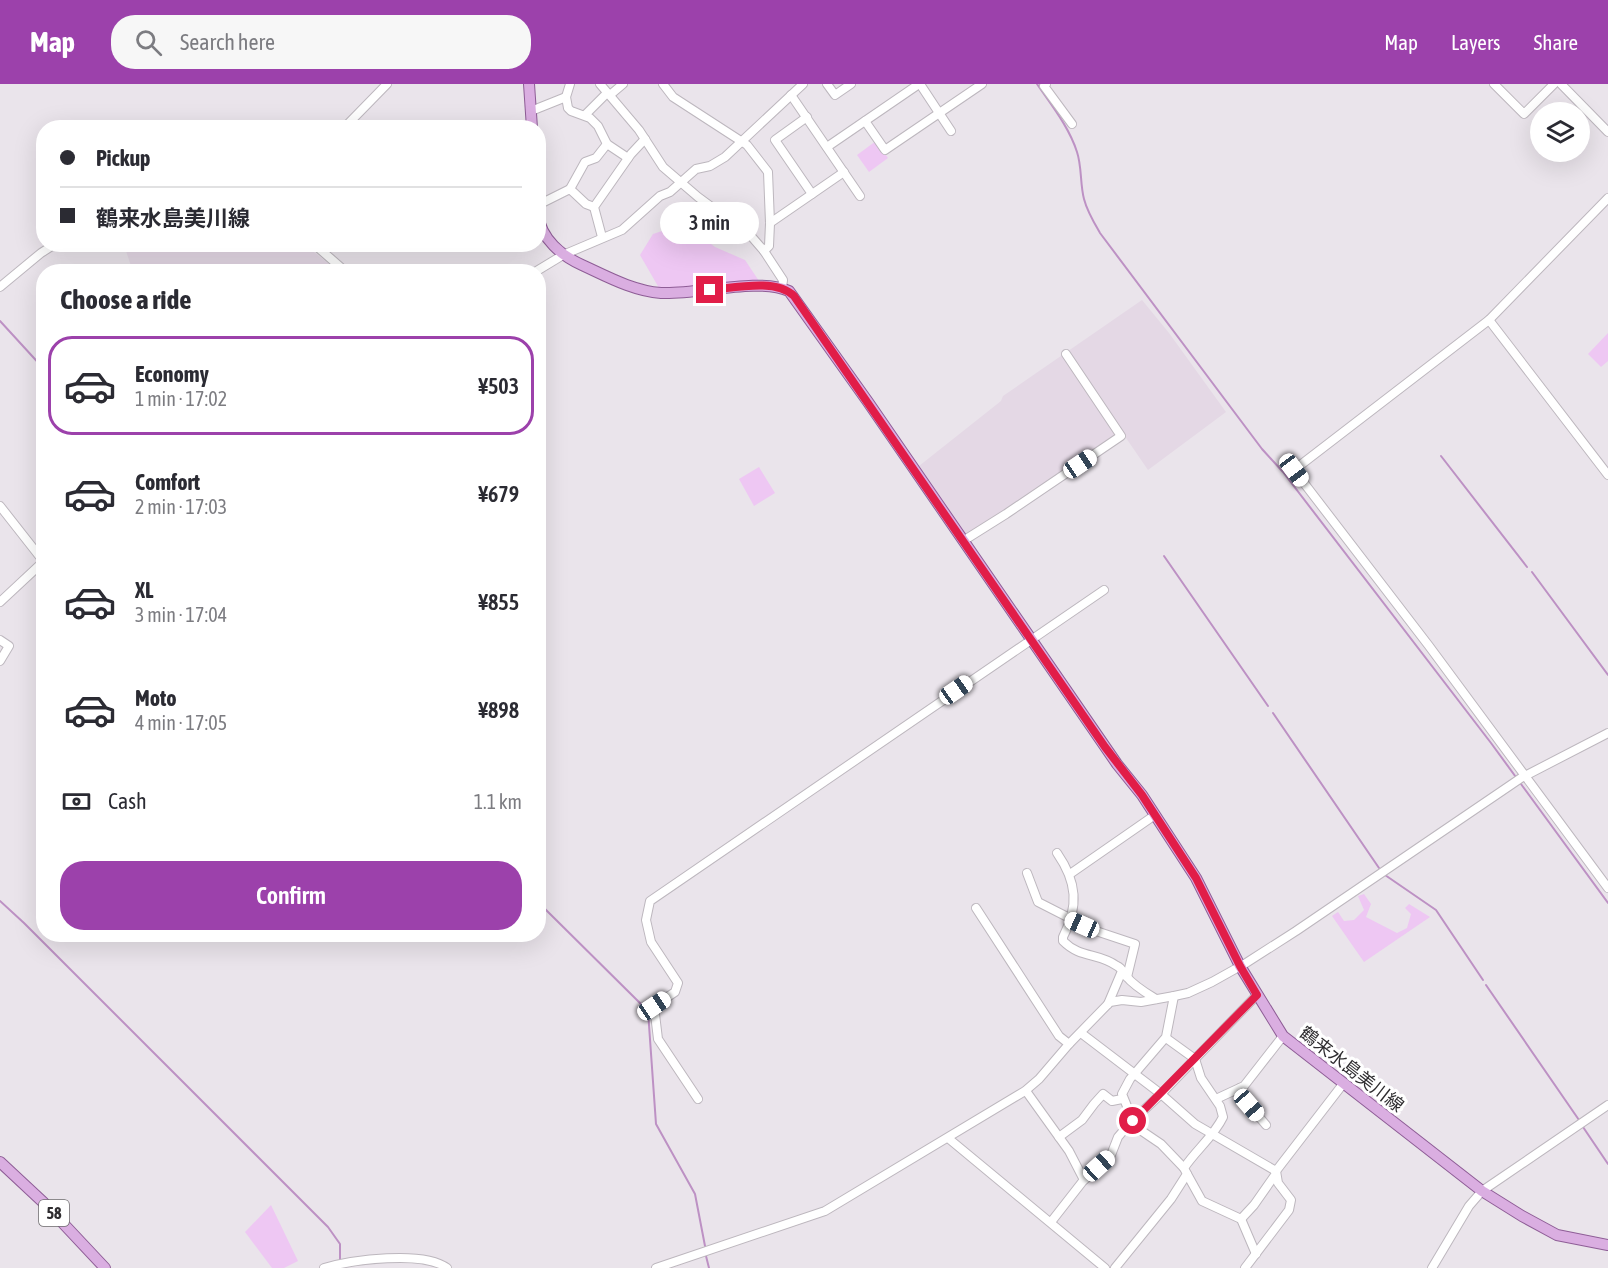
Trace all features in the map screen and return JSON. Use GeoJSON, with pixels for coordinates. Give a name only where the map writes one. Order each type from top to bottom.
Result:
{"type":"FeatureCollection","features":[{"type":"Feature","properties":{"kind":"main road"},"geometry":{"type":"LineString","coordinates":[[529,84],[532,120]]}},
{"type":"Feature","properties":{"kind":"main road"},"geometry":{"type":"LineString","coordinates":[[546,234],[551,243],[563,255],[645,291],[690,292],[749,286],[782,288]]}},
{"type":"Feature","properties":{"kind":"main road","name":"鶴来水島美川線"},"geometry":{"type":"LineString","coordinates":[[782,288],[789,291],[804,310],[1030,639],[1155,815],[1196,878],[1240,966],[1283,1036],[1482,1191],[1557,1235],[1608,1245]]}},
{"type":"Feature","properties":{"kind":"main road","name":"58"},"geometry":{"type":"LineString","coordinates":[[0,1162],[44,1203],[105,1268]]}},
{"type":"Feature","properties":{"kind":"street"},"geometry":{"type":"LineString","coordinates":[[352,120],[387,84]]}},
{"type":"Feature","properties":{"kind":"street"},"geometry":{"type":"LineString","coordinates":[[570,84],[566,97],[568,108],[585,115],[598,126],[608,144],[628,158]]}},
{"type":"Feature","properties":{"kind":"street"},"geometry":{"type":"LineString","coordinates":[[600,84],[645,139],[663,167],[726,219],[751,236],[783,280],[782,288]]}},
{"type":"Feature","properties":{"kind":"street"},"geometry":{"type":"LineString","coordinates":[[585,115],[623,84]]}},
{"type":"Feature","properties":{"kind":"street"},"geometry":{"type":"LineString","coordinates":[[663,84],[673,97],[747,145],[768,172],[769,246],[764,251]]}},
{"type":"Feature","properties":{"kind":"street"},"geometry":{"type":"LineString","coordinates":[[546,265],[563,255],[622,230],[660,196],[670,192],[696,169],[710,166],[725,157],[803,84]]}},
{"type":"Feature","properties":{"kind":"street"},"geometry":{"type":"LineString","coordinates":[[827,84],[835,95],[851,84]]}},
{"type":"Feature","properties":{"kind":"street"},"geometry":{"type":"LineString","coordinates":[[828,147],[920,84],[951,131]]}},
{"type":"Feature","properties":{"kind":"street"},"geometry":{"type":"LineString","coordinates":[[866,121],[885,150],[982,84]]}},
{"type":"Feature","properties":{"kind":"street"},"geometry":{"type":"LineString","coordinates":[[1046,84],[1044,86],[1072,124]]}},
{"type":"Feature","properties":{"kind":"street"},"geometry":{"type":"LineString","coordinates":[[1494,84],[1524,114],[1554,84]]}},
{"type":"Feature","properties":{"kind":"street"},"geometry":{"type":"LineString","coordinates":[[1561,84],[1608,132]]}},
{"type":"Feature","properties":{"kind":"street"},"geometry":{"type":"LineString","coordinates":[[791,95],[860,196]]}},
{"type":"Feature","properties":{"kind":"street"},"geometry":{"type":"LineString","coordinates":[[531,111],[566,97]]}},
{"type":"Feature","properties":{"kind":"street"},"geometry":{"type":"LineString","coordinates":[[807,117],[775,140],[812,194]]}},
{"type":"Feature","properties":{"kind":"street"},"geometry":{"type":"LineString","coordinates":[[602,237],[594,207],[628,158],[645,139]]}},
{"type":"Feature","properties":{"kind":"street"},"geometry":{"type":"LineString","coordinates":[[546,200],[570,189],[585,162],[596,158],[608,144]]}},
{"type":"Feature","properties":{"kind":"street"},"geometry":{"type":"LineString","coordinates":[[770,223],[844,172]]}},
{"type":"Feature","properties":{"kind":"street"},"geometry":{"type":"LineString","coordinates":[[570,189],[586,204],[594,207]]}},
{"type":"Feature","properties":{"kind":"street"},"geometry":{"type":"LineString","coordinates":[[1608,198],[1488,320],[1294,470],[1521,778],[1608,888]]}},
{"type":"Feature","properties":{"kind":"street"},"geometry":{"type":"LineString","coordinates":[[0,287],[43,252]]}},
{"type":"Feature","properties":{"kind":"street"},"geometry":{"type":"LineString","coordinates":[[323,252],[337,264]]}},
{"type":"Feature","properties":{"kind":"street"},"geometry":{"type":"LineString","coordinates":[[1488,320],[1608,475]]}},
{"type":"Feature","properties":{"kind":"street"},"geometry":{"type":"LineString","coordinates":[[963,541],[1121,436],[1066,354]]}},
{"type":"Feature","properties":{"kind":"street"},"geometry":{"type":"LineString","coordinates":[[0,506],[36,552]]}},
{"type":"Feature","properties":{"kind":"street"},"geometry":{"type":"LineString","coordinates":[[1,601],[36,568]]}},
{"type":"Feature","properties":{"kind":"street"},"geometry":{"type":"LineString","coordinates":[[698,1099],[658,1039],[654,1006],[675,992],[678,983],[651,942],[646,920],[650,901],[1104,590]]}},
{"type":"Feature","properties":{"kind":"street"},"geometry":{"type":"LineString","coordinates":[[0,640],[9,646],[0,662]]}},
{"type":"Feature","properties":{"kind":"street"},"geometry":{"type":"LineString","coordinates":[[1108,1004],[1122,1000],[1141,1002],[1196,990],[1296,931],[1521,778],[1608,733]]}},
{"type":"Feature","properties":{"kind":"street"},"geometry":{"type":"LineString","coordinates":[[1070,874],[1155,815]]}},
{"type":"Feature","properties":{"kind":"street"},"geometry":{"type":"LineString","coordinates":[[1057,853],[1074,885],[1071,920],[1063,937],[1070,948],[1080,954],[1097,956],[1120,967],[1125,974],[1156,999]]}},
{"type":"Feature","properties":{"kind":"street"},"geometry":{"type":"LineString","coordinates":[[656,1268],[825,1210],[948,1138],[1026,1090],[1039,1079],[1108,1004],[1125,974],[1135,944],[1098,932],[1038,902],[1027,873]]}},
{"type":"Feature","properties":{"kind":"street"},"geometry":{"type":"LineString","coordinates":[[976,908],[1059,1036],[1069,1044]]}},
{"type":"Feature","properties":{"kind":"street"},"geometry":{"type":"LineString","coordinates":[[1051,1222],[1084,1180],[1111,1155],[1118,1137],[1257,995]]}},
{"type":"Feature","properties":{"kind":"street"},"geometry":{"type":"LineString","coordinates":[[1174,996],[1166,1038],[1126,1086],[1122,1099],[1132,1122],[1161,1144],[1185,1171],[1202,1201],[1241,1219],[1257,1254]]}},
{"type":"Feature","properties":{"kind":"street"},"geometry":{"type":"LineString","coordinates":[[1081,1033],[1161,1094],[1195,1124],[1275,1173],[1278,1183],[1291,1200],[1289,1210],[1245,1268]]}},
{"type":"Feature","properties":{"kind":"street"},"geometry":{"type":"LineString","coordinates":[[1216,1099],[1244,1086],[1283,1036]]}},
{"type":"Feature","properties":{"kind":"street"},"geometry":{"type":"LineString","coordinates":[[1115,1268],[1171,1199],[1185,1171],[1211,1133],[1219,1126],[1223,1117],[1216,1099],[1201,1078],[1195,1059],[1166,1038]]}},
{"type":"Feature","properties":{"kind":"street"},"geometry":{"type":"LineString","coordinates":[[1241,1219],[1254,1205],[1275,1173],[1343,1084]]}},
{"type":"Feature","properties":{"kind":"street"},"geometry":{"type":"LineString","coordinates":[[1239,1088],[1249,1105],[1266,1125]]}},
{"type":"Feature","properties":{"kind":"street"},"geometry":{"type":"LineString","coordinates":[[1026,1090],[1069,1151],[1084,1180]]}},
{"type":"Feature","properties":{"kind":"street"},"geometry":{"type":"LineString","coordinates":[[1059,1137],[1082,1120],[1104,1094],[1112,1101],[1122,1099]]}},
{"type":"Feature","properties":{"kind":"street"},"geometry":{"type":"LineString","coordinates":[[1432,1268],[1469,1206],[1482,1191],[1608,1105]]}},
{"type":"Feature","properties":{"kind":"street"},"geometry":{"type":"LineString","coordinates":[[948,1138],[1105,1268]]}},
{"type":"Feature","properties":{"kind":"street"},"geometry":{"type":"LineString","coordinates":[[324,1268],[403,1257],[423,1259],[447,1268]]}},
{"type":"Feature","properties":{"kind":"shaded area"},"geometry":{"type":"Polygon","coordinates":[[[876,141],[888,158],[869,172],[857,155],[876,141]]]}},
{"type":"Feature","properties":{"kind":"shaded area"},"geometry":{"type":"Polygon","coordinates":[[[674,218],[686,223],[715,247],[745,260],[759,281],[685,288],[659,288],[640,255],[653,234],[665,230],[674,218]]]}},
{"type":"Feature","properties":{"kind":"shaded area"},"geometry":{"type":"Polygon","coordinates":[[[126,252],[314,252],[329,264],[130,264],[126,252]]]}},
{"type":"Feature","properties":{"kind":"shaded area"},"geometry":{"type":"Polygon","coordinates":[[[1142,300],[1169,333],[1226,412],[1148,470],[1124,435],[966,538],[919,466],[1001,401],[1003,396],[1142,300]]]}},
{"type":"Feature","properties":{"kind":"shaded area"},"geometry":{"type":"Polygon","coordinates":[[[1608,333],[1608,361],[1601,367],[1588,354],[1608,333]]]}},
{"type":"Feature","properties":{"kind":"shaded area"},"geometry":{"type":"Polygon","coordinates":[[[759,467],[775,493],[754,506],[739,479],[759,467]]]}},
{"type":"Feature","properties":{"kind":"shaded area"},"geometry":{"type":"Polygon","coordinates":[[[1364,894],[1371,904],[1366,917],[1397,933],[1407,928],[1411,914],[1405,908],[1409,904],[1430,917],[1364,962],[1332,916],[1338,912],[1344,921],[1354,920],[1364,910],[1358,896],[1364,894]]]}},
{"type":"Feature","properties":{"kind":"shaded area"},"geometry":{"type":"Polygon","coordinates":[[[271,1205],[298,1261],[284,1268],[272,1268],[245,1232],[271,1205]]]}},
{"type":"Feature","properties":{"kind":"waterway"},"geometry":{"type":"LineString","coordinates":[[1037,84],[1060,117],[1074,143],[1079,158],[1085,203],[1100,233],[1262,449],[1283,472],[1491,743],[1608,903]]}},
{"type":"Feature","properties":{"kind":"waterway"},"geometry":{"type":"LineString","coordinates":[[0,321],[36,360]]}},
{"type":"Feature","properties":{"kind":"waterway"},"geometry":{"type":"LineString","coordinates":[[1441,456],[1527,567]]}},
{"type":"Feature","properties":{"kind":"waterway"},"geometry":{"type":"LineString","coordinates":[[1164,556],[1268,706]]}},
{"type":"Feature","properties":{"kind":"waterway"},"geometry":{"type":"LineString","coordinates":[[1532,572],[1608,675]]}},
{"type":"Feature","properties":{"kind":"waterway"},"geometry":{"type":"LineString","coordinates":[[1273,713],[1379,868]]}},
{"type":"Feature","properties":{"kind":"waterway"},"geometry":{"type":"LineString","coordinates":[[1385,875],[1436,910],[1483,980]]}},
{"type":"Feature","properties":{"kind":"waterway"},"geometry":{"type":"LineString","coordinates":[[0,901],[36,935]]}},
{"type":"Feature","properties":{"kind":"waterway"},"geometry":{"type":"LineString","coordinates":[[546,910],[648,1011],[656,1124],[695,1194],[705,1246]]}},
{"type":"Feature","properties":{"kind":"waterway"},"geometry":{"type":"LineString","coordinates":[[43,942],[328,1227],[340,1244],[340,1262]]}},
{"type":"Feature","properties":{"kind":"waterway"},"geometry":{"type":"LineString","coordinates":[[1486,985],[1579,1120]]}},
{"type":"Feature","properties":{"kind":"waterway"},"geometry":{"type":"LineString","coordinates":[[1583,1127],[1608,1164]]}},
{"type":"Feature","properties":{"kind":"waterway"},"geometry":{"type":"LineString","coordinates":[[706,1256],[709,1268]]}},
{"type":"Feature","properties":{"kind":"route"},"geometry":{"type":"LineString","coordinates":[[710,290],[775,286],[789,291],[794,296],[1105,747],[1142,795],[1196,878],[1257,995],[1133,1121]]}}]}
